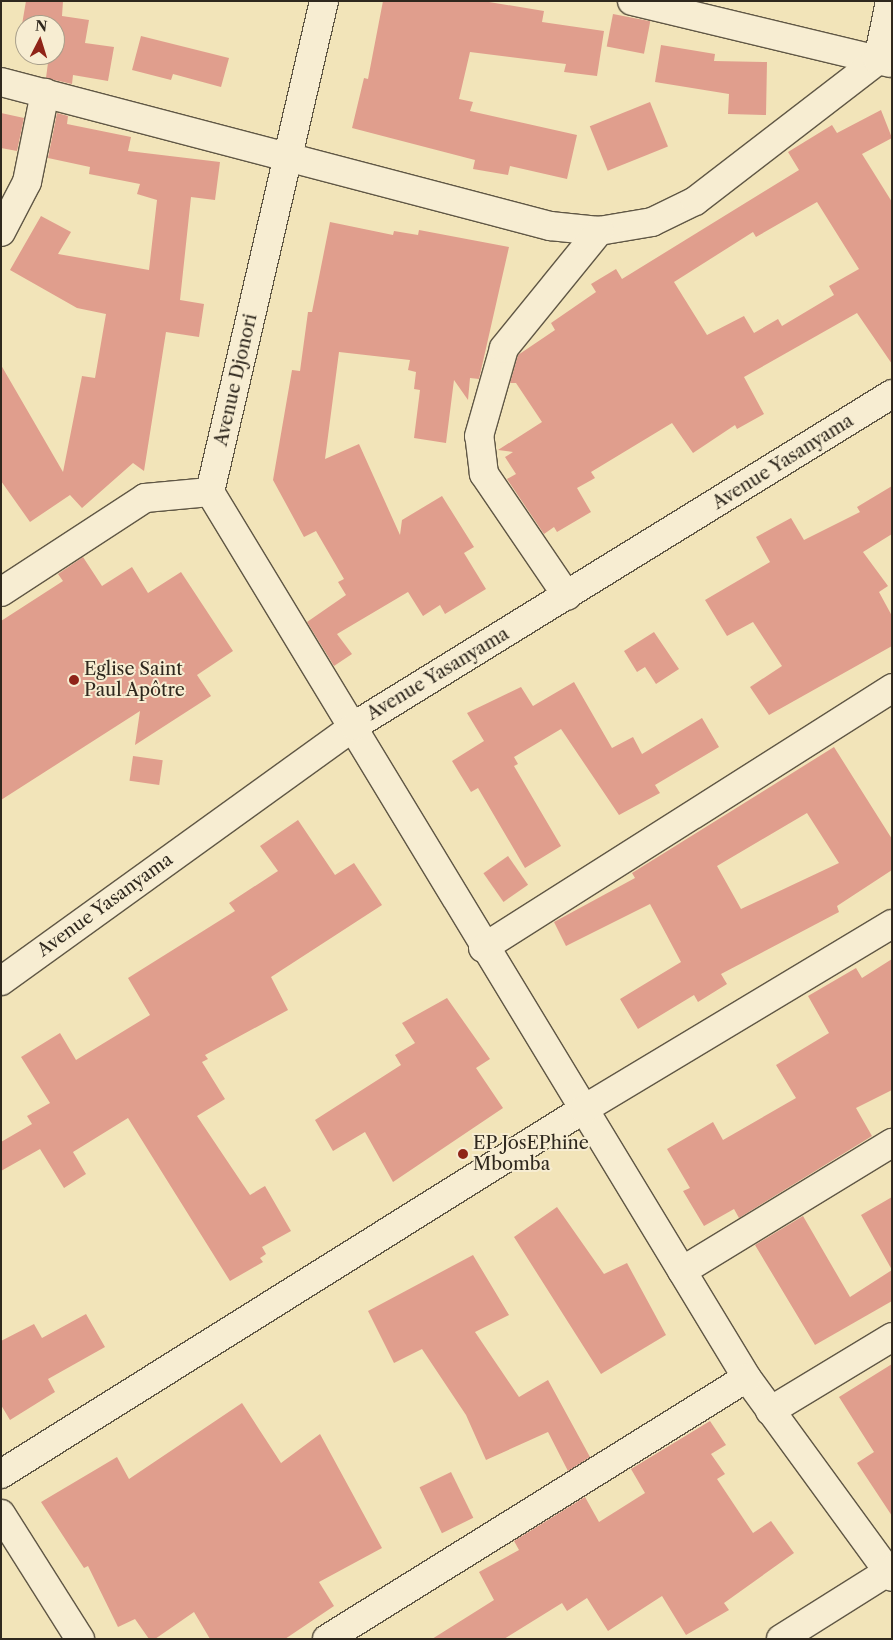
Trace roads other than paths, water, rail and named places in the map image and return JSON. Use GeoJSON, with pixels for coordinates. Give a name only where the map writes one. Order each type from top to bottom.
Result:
{"type":"FeatureCollection","features":[{"type":"Feature","properties":{"kind":"street","name":"Avenue Djonori"},"geometry":{"type":"LineString","coordinates":[[210,492],[324,1]]}},
{"type":"Feature","properties":{"kind":"street"},"geometry":{"type":"LineString","coordinates":[[632,1],[885,62]]}},
{"type":"Feature","properties":{"kind":"street"},"geometry":{"type":"LineString","coordinates":[[1,82],[550,226],[599,231],[652,222],[695,201],[885,62],[890,1]]}},
{"type":"Feature","properties":{"kind":"street"},"geometry":{"type":"LineString","coordinates":[[1,232],[27,182],[46,93]]}},
{"type":"Feature","properties":{"kind":"street"},"geometry":{"type":"LineString","coordinates":[[567,596],[484,474],[479,436],[504,348],[599,231]]}},
{"type":"Feature","properties":{"kind":"street","name":"Avenue Yasanyama"},"geometry":{"type":"LineString","coordinates":[[1,981],[354,726],[892,394]]}},
{"type":"Feature","properties":{"kind":"street"},"geometry":{"type":"LineString","coordinates":[[4,582],[145,498],[210,492],[354,726],[483,948],[584,1109],[747,1378],[770,1412],[890,1572],[780,1639]]}},
{"type":"Feature","properties":{"kind":"street"},"geometry":{"type":"LineString","coordinates":[[483,948],[892,688]]}},
{"type":"Feature","properties":{"kind":"street"},"geometry":{"type":"LineString","coordinates":[[1,1474],[584,1109],[892,924]]}},
{"type":"Feature","properties":{"kind":"street"},"geometry":{"type":"LineString","coordinates":[[682,1271],[892,1143]]}},
{"type":"Feature","properties":{"kind":"street"},"geometry":{"type":"LineString","coordinates":[[770,1412],[892,1337]]}},
{"type":"Feature","properties":{"kind":"street"},"geometry":{"type":"LineString","coordinates":[[327,1639],[747,1378]]}},
{"type":"Feature","properties":{"kind":"street"},"geometry":{"type":"LineString","coordinates":[[1,1514],[80,1639]]}},
{"type":"Feature","properties":{"kind":"place","name":"Eglise Saint Paul Apôtre"},"geometry":{"type":"Point","coordinates":[74,680]}},
{"type":"Feature","properties":{"kind":"place","name":"EP JosEPhine Mbomba"},"geometry":{"type":"Point","coordinates":[463,1154]}}]}
